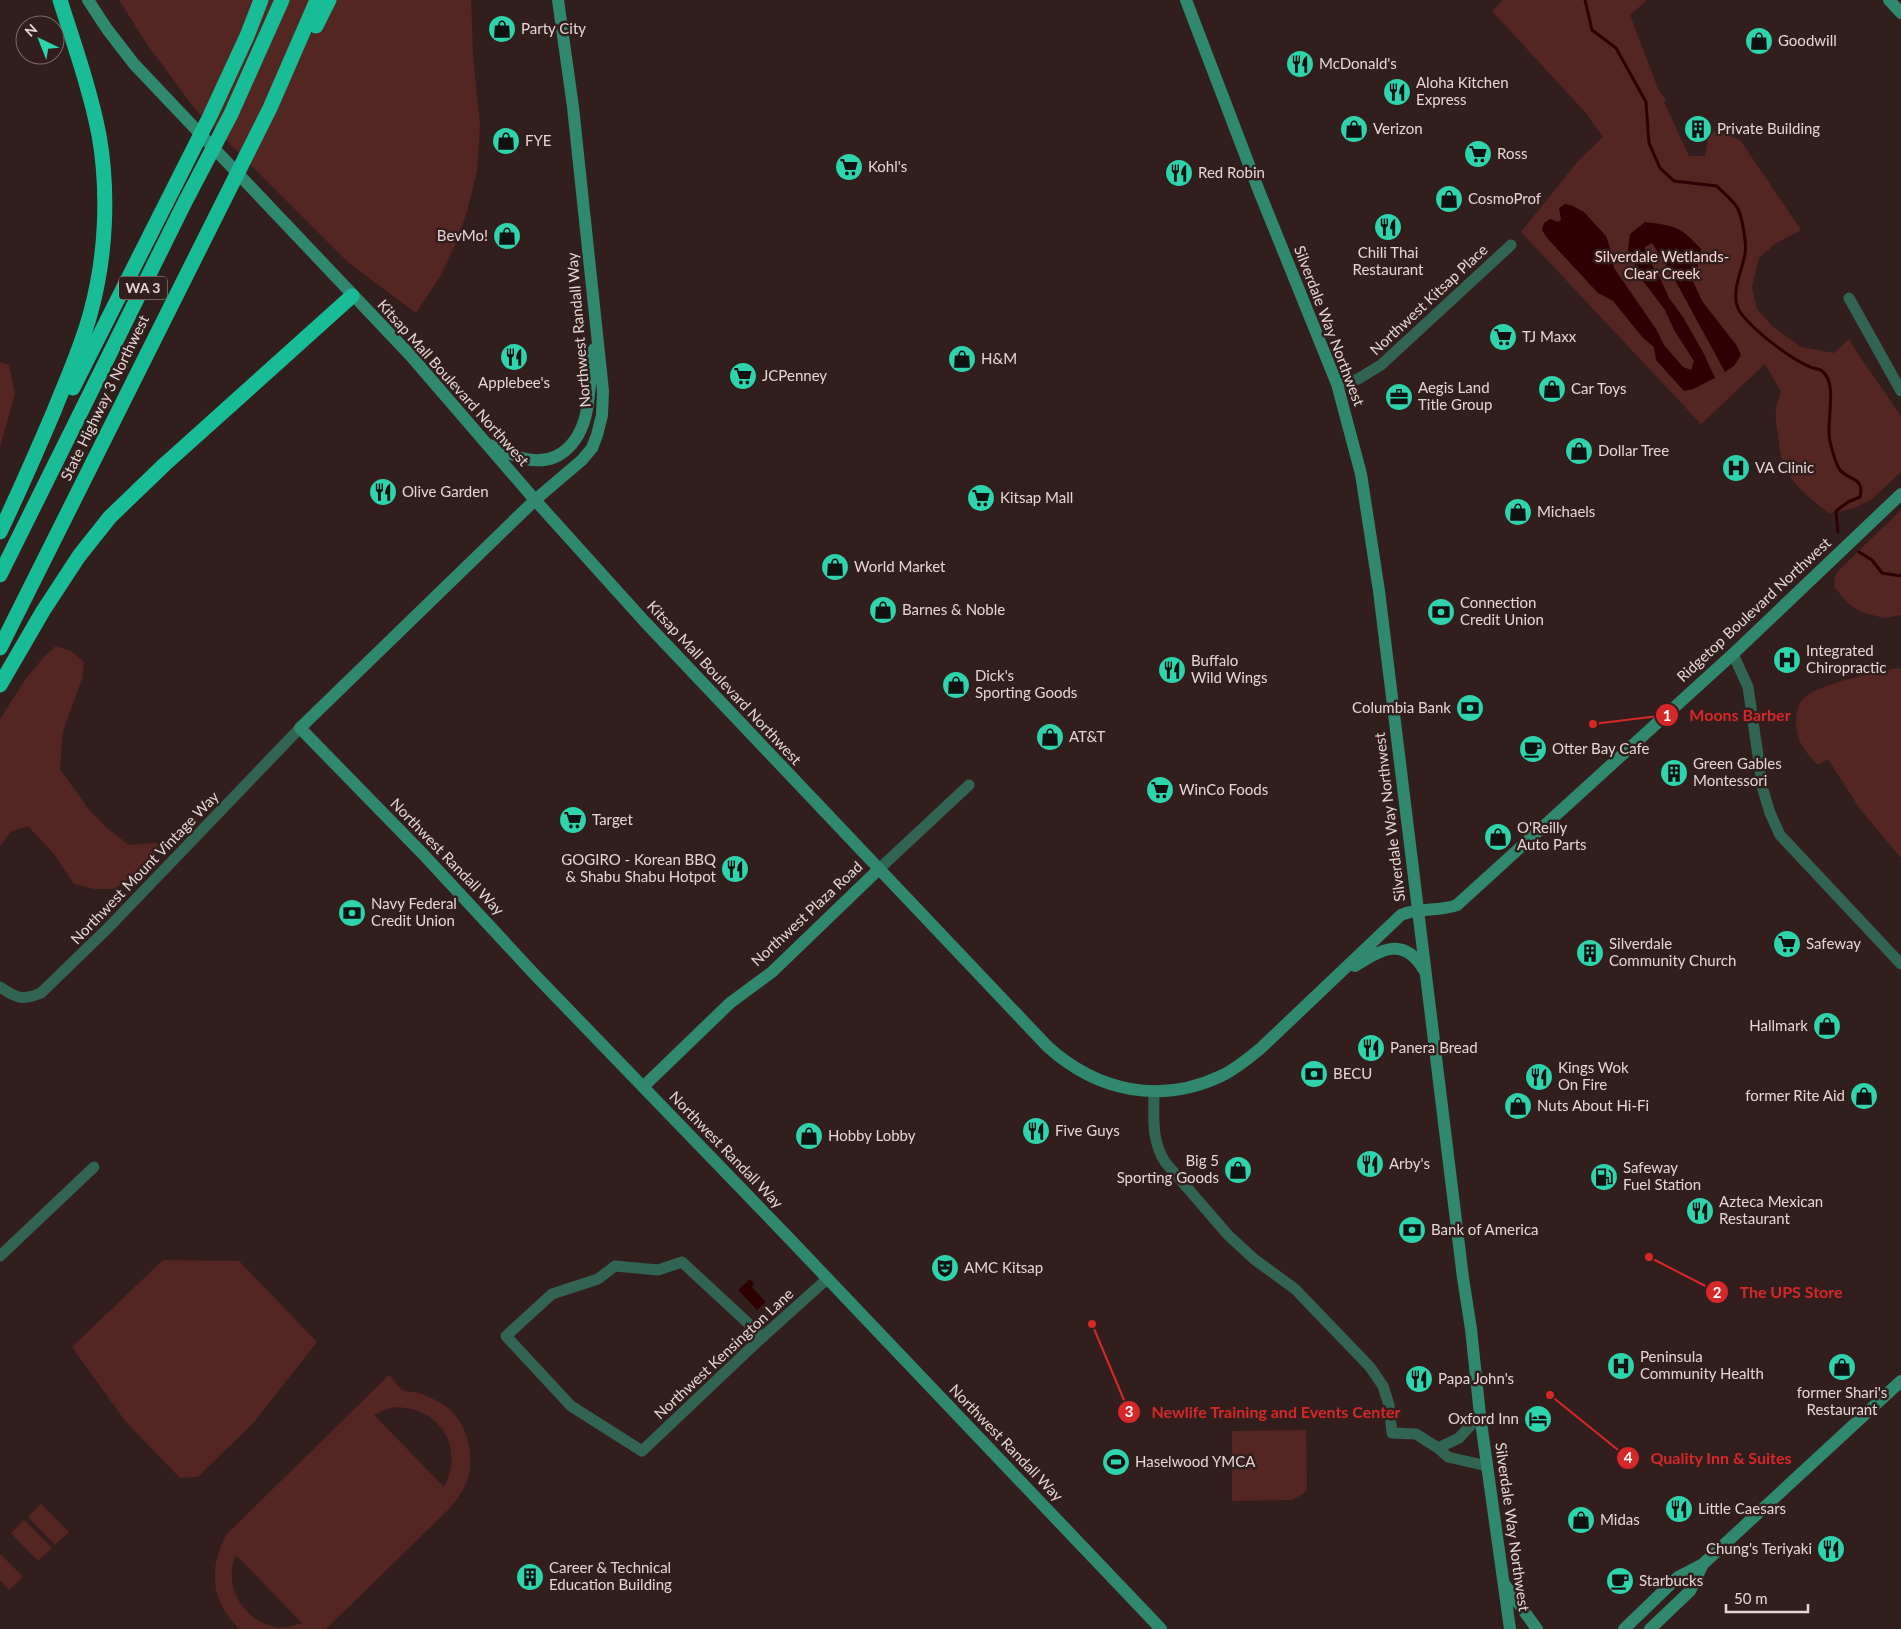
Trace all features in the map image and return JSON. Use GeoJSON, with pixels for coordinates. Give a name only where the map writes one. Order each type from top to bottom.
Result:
{"type":"FeatureCollection","features":[{"type":"Feature","properties":{"kind":"highway"},"geometry":{"type":"LineString","coordinates":[[0,532],[33,461],[76,357],[87,324],[95,290],[103,235],[103,174],[98,135],[87,88],[60,0]]}},
{"type":"Feature","properties":{"kind":"highway"},"geometry":{"type":"LineString","coordinates":[[33,461],[83,368],[140,251],[210,116],[247,36],[261,0]]}},
{"type":"Feature","properties":{"kind":"highway","name":"State Highway 3 Northwest"},"geometry":{"type":"LineString","coordinates":[[0,575],[185,202],[231,114],[282,0]]}},
{"type":"Feature","properties":{"kind":"highway","name":"State Highway 3 Northwest"},"geometry":{"type":"LineString","coordinates":[[0,648],[270,108],[317,0]]}},
{"type":"Feature","properties":{"kind":"highway"},"geometry":{"type":"LineString","coordinates":[[270,108],[329,0]]}},
{"type":"Feature","properties":{"kind":"highway"},"geometry":{"type":"LineString","coordinates":[[0,685],[48,603],[79,556],[110,517],[164,465],[352,296]]}},
{"type":"Feature","properties":{"kind":"main road","name":"Kitsap Mall Boulevard Northwest"},"geometry":{"type":"LineString","coordinates":[[88,0],[125,52],[177,110],[410,355],[535,500],[645,622],[1023,1022],[1065,1062],[1103,1082],[1137,1090],[1173,1090],[1196,1085],[1221,1076],[1262,1048],[1397,918],[1418,910]]}},
{"type":"Feature","properties":{"kind":"main road","name":"Northwest Randall Way"},"geometry":{"type":"LineString","coordinates":[[558,0],[573,108],[603,391],[602,415],[598,435],[592,448],[582,460],[535,500],[300,728],[1161,1629]]}},
{"type":"Feature","properties":{"kind":"main road","name":"Silverdale Way Northwest"},"geometry":{"type":"LineString","coordinates":[[1186,0],[1337,384],[1361,474],[1377,573],[1471,1329],[1486,1466],[1510,1629]]}},
{"type":"Feature","properties":{"kind":"main road"},"geometry":{"type":"LineString","coordinates":[[1889,0],[1901,13]]}},
{"type":"Feature","properties":{"kind":"main road"},"geometry":{"type":"LineString","coordinates":[[487,444],[521,458],[533,460],[545,460],[566,451],[582,429],[586,417],[592,360],[597,339]]}},
{"type":"Feature","properties":{"kind":"main road","name":"Ridgetop Boulevard Northwest"},"geometry":{"type":"LineString","coordinates":[[1418,910],[1452,907],[1465,898],[1733,654],[1901,494]]}},
{"type":"Feature","properties":{"kind":"main road","name":"Northwest Plaza Road"},"geometry":{"type":"LineString","coordinates":[[643,1087],[730,1003],[772,972],[879,869]]}},
{"type":"Feature","properties":{"kind":"main road"},"geometry":{"type":"LineString","coordinates":[[1332,981],[1375,953],[1385,950],[1401,950],[1413,954],[1426,972]]}},
{"type":"Feature","properties":{"kind":"main road"},"geometry":{"type":"LineString","coordinates":[[1624,1629],[1678,1577],[1703,1564],[1901,1381]]}},
{"type":"Feature","properties":{"kind":"main road"},"geometry":{"type":"LineString","coordinates":[[1650,1629],[1690,1591],[1703,1564]]}},
{"type":"Feature","properties":{"kind":"main road"},"geometry":{"type":"LineString","coordinates":[[1504,1585],[1538,1629]]}},
{"type":"Feature","properties":{"kind":"main road"},"geometry":{"type":"LineString","coordinates":[[1633,1629],[1638,1615]]}},
{"type":"Feature","properties":{"kind":"street","name":"Northwest Kitsap Place"},"geometry":{"type":"LineString","coordinates":[[1337,384],[1358,379],[1381,366],[1511,245]]}},
{"type":"Feature","properties":{"kind":"street"},"geometry":{"type":"LineString","coordinates":[[1849,298],[1901,391]]}},
{"type":"Feature","properties":{"kind":"street"},"geometry":{"type":"LineString","coordinates":[[1733,654],[1748,687],[1763,790],[1770,813],[1780,834],[1901,964]]}},
{"type":"Feature","properties":{"kind":"street","name":"Northwest Mount Vintage Way"},"geometry":{"type":"LineString","coordinates":[[0,987],[13,996],[28,998],[41,994],[116,920],[300,728]]}},
{"type":"Feature","properties":{"kind":"street","name":"Northwest Plaza Road"},"geometry":{"type":"LineString","coordinates":[[879,869],[969,785]]}},
{"type":"Feature","properties":{"kind":"street"},"geometry":{"type":"LineString","coordinates":[[1154,1091],[1154,1130],[1157,1150],[1174,1174],[1228,1235],[1254,1259],[1295,1289],[1370,1368],[1383,1386],[1389,1405],[1392,1433],[1416,1434],[1438,1448],[1448,1458],[1486,1466]]}},
{"type":"Feature","properties":{"kind":"street"},"geometry":{"type":"LineString","coordinates":[[0,1256],[94,1167]]}},
{"type":"Feature","properties":{"kind":"street","name":"Northwest Kensington Lane"},"geometry":{"type":"LineString","coordinates":[[763,1337],[682,1262],[658,1270],[616,1266],[598,1279],[552,1294],[506,1336],[571,1406],[642,1451],[827,1279]]}},
{"type":"Feature","properties":{"kind":"street"},"geometry":{"type":"LineString","coordinates":[[1438,1448],[1459,1438],[1480,1415]]}},
{"type":"Feature","properties":{"kind":"green space"},"geometry":{"type":"Polygon","coordinates":[[[119,0],[471,0],[473,56],[480,125],[477,172],[466,215],[455,245],[441,275],[416,313],[349,263],[195,109],[147,44],[119,0]]]}},
{"type":"Feature","properties":{"kind":"green space","name":"Silverdale Wetlands- Clear Creek"},"geometry":{"type":"Polygon","coordinates":[[[1503,0],[1647,0],[1630,15],[1658,89],[1666,100],[1664,102],[1689,156],[1705,156],[1709,131],[1723,133],[1740,140],[1801,230],[1776,243],[1759,258],[1752,287],[1757,309],[1772,326],[1801,347],[1834,353],[1849,339],[1901,416],[1901,472],[1872,499],[1852,509],[1829,513],[1810,498],[1792,479],[1787,472],[1782,458],[1776,422],[1776,409],[1781,392],[1765,364],[1701,424],[1521,232],[1579,160],[1603,137],[1586,113],[1492,11],[1503,0]]]}},
{"type":"Feature","properties":{"kind":"green space"},"geometry":{"type":"Polygon","coordinates":[[[0,362],[9,365],[15,394],[0,447],[0,362]]]}},
{"type":"Feature","properties":{"kind":"green space"},"geometry":{"type":"Polygon","coordinates":[[[1901,510],[1901,615],[1884,618],[1861,612],[1849,604],[1835,588],[1834,578],[1840,569],[1901,510]]]}},
{"type":"Feature","properties":{"kind":"green space"},"geometry":{"type":"Polygon","coordinates":[[[56,646],[71,651],[84,662],[82,679],[63,731],[60,769],[89,810],[108,829],[129,845],[157,843],[159,852],[145,867],[114,889],[94,889],[74,884],[54,854],[28,826],[10,832],[0,846],[0,719],[25,680],[56,646]]]}},
{"type":"Feature","properties":{"kind":"green space"},"geometry":{"type":"Polygon","coordinates":[[[1897,668],[1901,669],[1901,858],[1860,809],[1828,759],[1818,765],[1805,751],[1796,729],[1799,704],[1809,694],[1832,684],[1897,668]]]}},
{"type":"Feature","properties":{"kind":"green space"},"geometry":{"type":"Polygon","coordinates":[[[163,1260],[239,1261],[317,1342],[254,1422],[198,1477],[180,1478],[126,1422],[72,1347],[163,1260]]]}},
{"type":"Feature","properties":{"kind":"green space"},"geometry":{"type":"Polygon","coordinates":[[[389,1375],[403,1390],[420,1393],[444,1405],[459,1420],[464,1429],[470,1450],[470,1471],[459,1496],[448,1510],[326,1629],[239,1629],[223,1607],[215,1585],[217,1561],[226,1535],[389,1375]],[[396,1407],[374,1415],[444,1487],[450,1472],[452,1458],[450,1444],[444,1432],[436,1422],[425,1414],[412,1409],[396,1407]],[[236,1555],[232,1566],[232,1578],[238,1600],[245,1609],[253,1617],[278,1628],[302,1623],[236,1555]]]}},
{"type":"Feature","properties":{"kind":"green space"},"geometry":{"type":"Polygon","coordinates":[[[1306,1430],[1307,1489],[1303,1494],[1292,1500],[1232,1501],[1232,1431],[1306,1430]]]}},
{"type":"Feature","properties":{"kind":"green space"},"geometry":{"type":"Polygon","coordinates":[[[41,1504],[69,1532],[55,1545],[28,1517],[41,1504]]]}},
{"type":"Feature","properties":{"kind":"green space"},"geometry":{"type":"Polygon","coordinates":[[[24,1520],[52,1548],[38,1561],[11,1533],[24,1520]]]}},
{"type":"Feature","properties":{"kind":"green space"},"geometry":{"type":"Polygon","coordinates":[[[0,1554],[23,1577],[9,1590],[0,1580],[0,1554]]]}},
{"type":"Feature","properties":{"kind":"shaded area"},"geometry":{"type":"Polygon","coordinates":[[[1565,204],[1584,212],[1606,236],[1614,268],[1656,329],[1664,345],[1683,367],[1691,370],[1694,361],[1674,330],[1665,310],[1640,277],[1628,250],[1630,234],[1645,222],[1677,228],[1694,241],[1701,249],[1693,281],[1702,301],[1737,346],[1741,355],[1734,366],[1725,372],[1670,271],[1652,243],[1645,247],[1645,253],[1669,298],[1683,317],[1704,354],[1715,378],[1693,389],[1684,391],[1656,360],[1654,347],[1643,338],[1613,301],[1598,293],[1547,238],[1542,230],[1544,223],[1550,219],[1558,222],[1561,220],[1559,208],[1565,204]]]}},
{"type":"Feature","properties":{"kind":"shaded area"},"geometry":{"type":"Polygon","coordinates":[[[750,1279],[754,1284],[752,1287],[766,1302],[757,1310],[738,1290],[750,1279]]]}},
{"type":"Feature","properties":{"kind":"waterway"},"geometry":{"type":"LineString","coordinates":[[1585,0],[1592,30],[1616,48],[1646,102],[1649,143],[1660,168],[1674,181],[1717,186],[1738,209],[1744,231],[1745,244],[1736,290],[1737,305],[1740,312],[1781,350],[1800,362],[1821,370],[1827,377],[1831,394],[1829,433],[1833,451],[1840,470],[1855,480],[1860,486],[1861,491],[1860,497],[1848,502],[1836,511],[1838,532]]}},
{"type":"Feature","properties":{"kind":"waterway"},"geometry":{"type":"LineString","coordinates":[[1859,552],[1872,560],[1882,573],[1901,576]]}},
{"type":"Feature","properties":{"kind":"place","name":"Party City"},"geometry":{"type":"Point","coordinates":[502,29]}},
{"type":"Feature","properties":{"kind":"place","name":"Goodwill"},"geometry":{"type":"Point","coordinates":[1759,41]}},
{"type":"Feature","properties":{"kind":"place","name":"McDonald's"},"geometry":{"type":"Point","coordinates":[1300,64]}},
{"type":"Feature","properties":{"kind":"place","name":"Aloha Kitchen Express"},"geometry":{"type":"Point","coordinates":[1397,92]}},
{"type":"Feature","properties":{"kind":"place","name":"Verizon"},"geometry":{"type":"Point","coordinates":[1354,129]}},
{"type":"Feature","properties":{"kind":"place","name":"Private Building"},"geometry":{"type":"Point","coordinates":[1698,129]}},
{"type":"Feature","properties":{"kind":"place","name":"FYE"},"geometry":{"type":"Point","coordinates":[506,141]}},
{"type":"Feature","properties":{"kind":"place","name":"Ross"},"geometry":{"type":"Point","coordinates":[1478,154]}},
{"type":"Feature","properties":{"kind":"place","name":"Kohl's"},"geometry":{"type":"Point","coordinates":[849,167]}},
{"type":"Feature","properties":{"kind":"place","name":"Red Robin"},"geometry":{"type":"Point","coordinates":[1179,173]}},
{"type":"Feature","properties":{"kind":"place","name":"CosmoProf"},"geometry":{"type":"Point","coordinates":[1449,199]}},
{"type":"Feature","properties":{"kind":"place","name":"Chili Thai Restaurant"},"geometry":{"type":"Point","coordinates":[1388,227]}},
{"type":"Feature","properties":{"kind":"place","name":"BevMo!"},"geometry":{"type":"Point","coordinates":[507,236]}},
{"type":"Feature","properties":{"kind":"place","name":"TJ Maxx"},"geometry":{"type":"Point","coordinates":[1503,337]}},
{"type":"Feature","properties":{"kind":"place","name":"Applebee's"},"geometry":{"type":"Point","coordinates":[514,357]}},
{"type":"Feature","properties":{"kind":"place","name":"H&M"},"geometry":{"type":"Point","coordinates":[962,359]}},
{"type":"Feature","properties":{"kind":"place","name":"JCPenney"},"geometry":{"type":"Point","coordinates":[743,376]}},
{"type":"Feature","properties":{"kind":"place","name":"Car Toys"},"geometry":{"type":"Point","coordinates":[1552,389]}},
{"type":"Feature","properties":{"kind":"place","name":"Aegis Land Title Group"},"geometry":{"type":"Point","coordinates":[1399,397]}},
{"type":"Feature","properties":{"kind":"place","name":"Dollar Tree"},"geometry":{"type":"Point","coordinates":[1579,451]}},
{"type":"Feature","properties":{"kind":"place","name":"VA Clinic"},"geometry":{"type":"Point","coordinates":[1736,468]}},
{"type":"Feature","properties":{"kind":"place","name":"Olive Garden"},"geometry":{"type":"Point","coordinates":[383,492]}},
{"type":"Feature","properties":{"kind":"place","name":"Kitsap Mall"},"geometry":{"type":"Point","coordinates":[981,498]}},
{"type":"Feature","properties":{"kind":"place","name":"Michaels"},"geometry":{"type":"Point","coordinates":[1518,512]}},
{"type":"Feature","properties":{"kind":"place","name":"World Market"},"geometry":{"type":"Point","coordinates":[835,567]}},
{"type":"Feature","properties":{"kind":"place","name":"Barnes & Noble"},"geometry":{"type":"Point","coordinates":[883,610]}},
{"type":"Feature","properties":{"kind":"place","name":"Connection Credit Union"},"geometry":{"type":"Point","coordinates":[1441,612]}},
{"type":"Feature","properties":{"kind":"place","name":"Integrated Chiropractic"},"geometry":{"type":"Point","coordinates":[1787,660]}},
{"type":"Feature","properties":{"kind":"place","name":"Buffalo Wild Wings"},"geometry":{"type":"Point","coordinates":[1172,670]}},
{"type":"Feature","properties":{"kind":"place","name":"Dick's Sporting Goods"},"geometry":{"type":"Point","coordinates":[956,685]}},
{"type":"Feature","properties":{"kind":"place","name":"Columbia Bank"},"geometry":{"type":"Point","coordinates":[1470,708]}},
{"type":"Feature","properties":{"kind":"place","name":"Moons Barber"},"geometry":{"type":"Point","coordinates":[1593,724]}},
{"type":"Feature","properties":{"kind":"place","name":"AT&T"},"geometry":{"type":"Point","coordinates":[1050,737]}},
{"type":"Feature","properties":{"kind":"place","name":"Otter Bay Cafe"},"geometry":{"type":"Point","coordinates":[1533,749]}},
{"type":"Feature","properties":{"kind":"place","name":"Green Gables Montessori"},"geometry":{"type":"Point","coordinates":[1674,773]}},
{"type":"Feature","properties":{"kind":"place","name":"WinCo Foods"},"geometry":{"type":"Point","coordinates":[1160,790]}},
{"type":"Feature","properties":{"kind":"place","name":"Target"},"geometry":{"type":"Point","coordinates":[573,820]}},
{"type":"Feature","properties":{"kind":"place","name":"O'Reilly Auto Parts"},"geometry":{"type":"Point","coordinates":[1498,837]}},
{"type":"Feature","properties":{"kind":"place","name":"GOGIRO - Korean BBQ & Shabu Shabu Hotpot"},"geometry":{"type":"Point","coordinates":[735,869]}},
{"type":"Feature","properties":{"kind":"place","name":"Navy Federal Credit Union"},"geometry":{"type":"Point","coordinates":[352,913]}},
{"type":"Feature","properties":{"kind":"place","name":"Safeway"},"geometry":{"type":"Point","coordinates":[1787,944]}},
{"type":"Feature","properties":{"kind":"place","name":"Silverdale Community Church"},"geometry":{"type":"Point","coordinates":[1590,953]}},
{"type":"Feature","properties":{"kind":"place","name":"Hallmark"},"geometry":{"type":"Point","coordinates":[1827,1026]}},
{"type":"Feature","properties":{"kind":"place","name":"Panera Bread"},"geometry":{"type":"Point","coordinates":[1371,1048]}},
{"type":"Feature","properties":{"kind":"place","name":"BECU"},"geometry":{"type":"Point","coordinates":[1314,1074]}},
{"type":"Feature","properties":{"kind":"place","name":"Kings Wok On Fire"},"geometry":{"type":"Point","coordinates":[1539,1077]}},
{"type":"Feature","properties":{"kind":"place","name":"former Rite Aid"},"geometry":{"type":"Point","coordinates":[1864,1096]}},
{"type":"Feature","properties":{"kind":"place","name":"Nuts About Hi-Fi"},"geometry":{"type":"Point","coordinates":[1518,1106]}},
{"type":"Feature","properties":{"kind":"place","name":"Five Guys"},"geometry":{"type":"Point","coordinates":[1036,1131]}},
{"type":"Feature","properties":{"kind":"place","name":"Hobby Lobby"},"geometry":{"type":"Point","coordinates":[809,1136]}},
{"type":"Feature","properties":{"kind":"place","name":"Arby's"},"geometry":{"type":"Point","coordinates":[1370,1164]}},
{"type":"Feature","properties":{"kind":"place","name":"Big 5 Sporting Goods"},"geometry":{"type":"Point","coordinates":[1238,1170]}},
{"type":"Feature","properties":{"kind":"place","name":"Safeway Fuel Station"},"geometry":{"type":"Point","coordinates":[1604,1177]}},
{"type":"Feature","properties":{"kind":"place","name":"Azteca Mexican Restaurant"},"geometry":{"type":"Point","coordinates":[1700,1211]}},
{"type":"Feature","properties":{"kind":"place","name":"Bank of America"},"geometry":{"type":"Point","coordinates":[1412,1230]}},
{"type":"Feature","properties":{"kind":"place","name":"The UPS Store"},"geometry":{"type":"Point","coordinates":[1649,1257]}},
{"type":"Feature","properties":{"kind":"place","name":"AMC Kitsap"},"geometry":{"type":"Point","coordinates":[945,1268]}},
{"type":"Feature","properties":{"kind":"place","name":"Newlife Training and Events Center"},"geometry":{"type":"Point","coordinates":[1092,1324]}},
{"type":"Feature","properties":{"kind":"place","name":"Peninsula Community Health"},"geometry":{"type":"Point","coordinates":[1621,1366]}},
{"type":"Feature","properties":{"kind":"place","name":"former Shari's Restaurant"},"geometry":{"type":"Point","coordinates":[1842,1367]}},
{"type":"Feature","properties":{"kind":"place","name":"Papa John's"},"geometry":{"type":"Point","coordinates":[1419,1379]}},
{"type":"Feature","properties":{"kind":"place","name":"Quality Inn & Suites"},"geometry":{"type":"Point","coordinates":[1550,1395]}},
{"type":"Feature","properties":{"kind":"place","name":"Oxford Inn"},"geometry":{"type":"Point","coordinates":[1538,1419]}},
{"type":"Feature","properties":{"kind":"place","name":"Haselwood YMCA"},"geometry":{"type":"Point","coordinates":[1116,1462]}},
{"type":"Feature","properties":{"kind":"place","name":"Little Caesars"},"geometry":{"type":"Point","coordinates":[1679,1509]}},
{"type":"Feature","properties":{"kind":"place","name":"Midas"},"geometry":{"type":"Point","coordinates":[1581,1520]}},
{"type":"Feature","properties":{"kind":"place","name":"Chung's Teriyaki"},"geometry":{"type":"Point","coordinates":[1831,1549]}},
{"type":"Feature","properties":{"kind":"place","name":"Career & Technical Education Building"},"geometry":{"type":"Point","coordinates":[530,1577]}},
{"type":"Feature","properties":{"kind":"place","name":"Starbucks"},"geometry":{"type":"Point","coordinates":[1620,1581]}}]}
